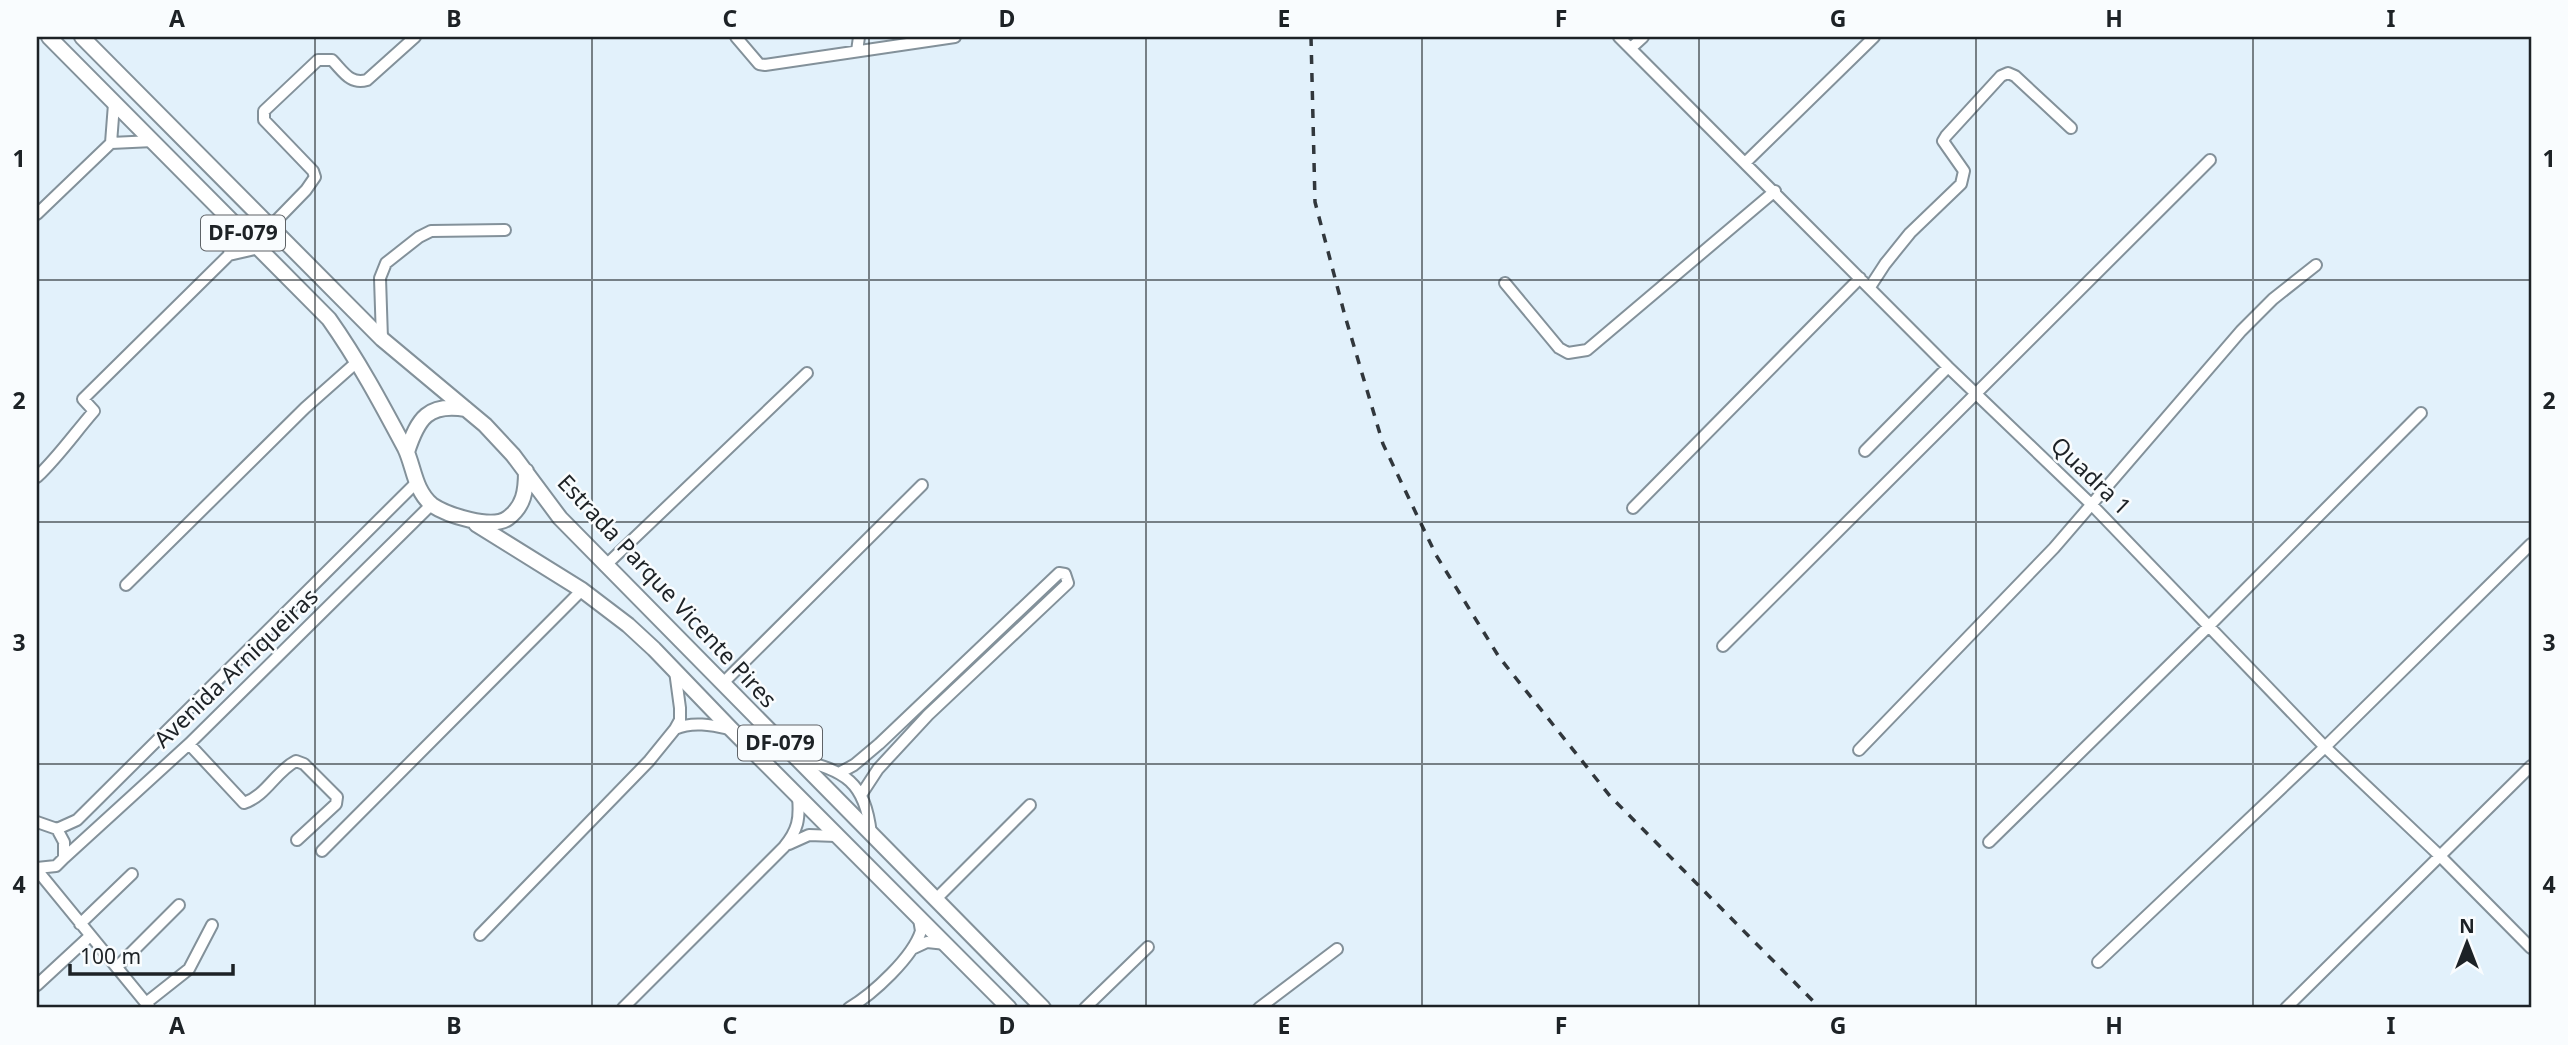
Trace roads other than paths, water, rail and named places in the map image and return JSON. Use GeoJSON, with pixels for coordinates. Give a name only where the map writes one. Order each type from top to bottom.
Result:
{"type":"FeatureCollection","features":[{"type":"Feature","properties":{"kind":"main road","name":"DF-079"},"geometry":{"type":"LineString","coordinates":[[49,37],[329,319],[358,360],[407,452],[416,483],[432,504],[469,520],[487,524],[504,521],[514,513],[523,501],[526,471],[496,436],[468,409],[382,339],[82,37]]}},
{"type":"Feature","properties":{"kind":"main road"},"geometry":{"type":"LineString","coordinates":[[407,452],[417,425],[434,409],[447,406],[468,409]]}},
{"type":"Feature","properties":{"kind":"main road","name":"Estrada Parque Vicente Pires"},"geometry":{"type":"LineString","coordinates":[[526,471],[560,518],[605,566],[1043,1008]]}},
{"type":"Feature","properties":{"kind":"main road","name":"Estrada Parque Vicente Pires"},"geometry":{"type":"LineString","coordinates":[[469,520],[582,590],[628,625],[1009,1008]]}},
{"type":"Feature","properties":{"kind":"street"},"geometry":{"type":"LineString","coordinates":[[271,226],[306,190],[314,177],[313,170],[264,120],[264,111],[318,60],[332,60],[350,79],[359,82],[367,80],[415,37]]}},
{"type":"Feature","properties":{"kind":"street"},"geometry":{"type":"LineString","coordinates":[[736,37],[760,64],[765,65],[955,37]]}},
{"type":"Feature","properties":{"kind":"street"},"geometry":{"type":"LineString","coordinates":[[856,51],[859,37]]}},
{"type":"Feature","properties":{"kind":"street","name":"Quadra 1"},"geometry":{"type":"LineString","coordinates":[[1619,37],[1976,395],[2092,505],[2325,747],[2531,947]]}},
{"type":"Feature","properties":{"kind":"street"},"geometry":{"type":"LineString","coordinates":[[1631,48],[1643,37]]}},
{"type":"Feature","properties":{"kind":"street"},"geometry":{"type":"LineString","coordinates":[[1746,162],[1874,37]]}},
{"type":"Feature","properties":{"kind":"street"},"geometry":{"type":"LineString","coordinates":[[1870,287],[1910,233],[1961,184],[1964,170],[1943,141],[2001,76],[2008,73],[2015,76],[2071,128]]}},
{"type":"Feature","properties":{"kind":"street"},"geometry":{"type":"LineString","coordinates":[[111,143],[114,104]]}},
{"type":"Feature","properties":{"kind":"street"},"geometry":{"type":"LineString","coordinates":[[37,214],[111,143],[153,141]]}},
{"type":"Feature","properties":{"kind":"street"},"geometry":{"type":"LineString","coordinates":[[1723,646],[2210,160]]}},
{"type":"Feature","properties":{"kind":"street"},"geometry":{"type":"LineString","coordinates":[[1505,283],[1559,348],[1569,353],[1587,351],[1775,191]]}},
{"type":"Feature","properties":{"kind":"street"},"geometry":{"type":"LineString","coordinates":[[229,255],[232,224]]}},
{"type":"Feature","properties":{"kind":"street"},"geometry":{"type":"LineString","coordinates":[[382,339],[380,278],[386,263],[431,231],[505,230]]}},
{"type":"Feature","properties":{"kind":"street"},"geometry":{"type":"LineString","coordinates":[[37,477],[61,454],[70,438],[94,411],[83,400],[229,255],[259,248]]}},
{"type":"Feature","properties":{"kind":"street"},"geometry":{"type":"LineString","coordinates":[[1858,750],[2054,548],[2241,331],[2273,299],[2316,265]]}},
{"type":"Feature","properties":{"kind":"street"},"geometry":{"type":"LineString","coordinates":[[1633,508],[1860,278]]}},
{"type":"Feature","properties":{"kind":"street"},"geometry":{"type":"LineString","coordinates":[[126,585],[305,408],[358,360]]}},
{"type":"Feature","properties":{"kind":"street"},"geometry":{"type":"LineString","coordinates":[[1865,450],[1948,367]]}},
{"type":"Feature","properties":{"kind":"street"},"geometry":{"type":"LineString","coordinates":[[605,566],[807,373]]}},
{"type":"Feature","properties":{"kind":"street"},"geometry":{"type":"LineString","coordinates":[[1989,842],[2421,413]]}},
{"type":"Feature","properties":{"kind":"street","name":"Avenida Arniqueiras"},"geometry":{"type":"LineString","coordinates":[[57,829],[77,820],[416,483]]}},
{"type":"Feature","properties":{"kind":"street"},"geometry":{"type":"LineString","coordinates":[[722,684],[922,485]]}},
{"type":"Feature","properties":{"kind":"street","name":"Avenida Arniqueiras"},"geometry":{"type":"LineString","coordinates":[[60,862],[189,744],[432,504]]}},
{"type":"Feature","properties":{"kind":"street"},"geometry":{"type":"LineString","coordinates":[[2098,962],[2325,747],[2531,544]]}},
{"type":"Feature","properties":{"kind":"street"},"geometry":{"type":"LineString","coordinates":[[841,772],[854,765],[920,706],[982,654],[1068,583],[1065,574],[1059,573],[982,654],[868,781],[861,795]]}},
{"type":"Feature","properties":{"kind":"street"},"geometry":{"type":"LineString","coordinates":[[322,851],[582,590]]}},
{"type":"Feature","properties":{"kind":"street"},"geometry":{"type":"LineString","coordinates":[[480,935],[649,761],[675,729],[680,720],[680,708],[674,671]]}},
{"type":"Feature","properties":{"kind":"street"},"geometry":{"type":"LineString","coordinates":[[920,706],[928,715]]}},
{"type":"Feature","properties":{"kind":"street"},"geometry":{"type":"LineString","coordinates":[[675,729],[695,724],[731,729]]}},
{"type":"Feature","properties":{"kind":"street"},"geometry":{"type":"LineString","coordinates":[[189,744],[244,803],[253,800],[288,765],[296,761],[304,764],[337,797],[336,804],[297,841]]}},
{"type":"Feature","properties":{"kind":"street"},"geometry":{"type":"LineString","coordinates":[[879,744],[892,754]]}},
{"type":"Feature","properties":{"kind":"street"},"geometry":{"type":"LineString","coordinates":[[795,758],[841,772],[861,795],[869,815],[871,834]]}},
{"type":"Feature","properties":{"kind":"street"},"geometry":{"type":"LineString","coordinates":[[2286,1008],[2531,765]]}},
{"type":"Feature","properties":{"kind":"street"},"geometry":{"type":"LineString","coordinates":[[784,848],[797,829],[798,797]]}},
{"type":"Feature","properties":{"kind":"street"},"geometry":{"type":"LineString","coordinates":[[936,899],[1030,805]]}},
{"type":"Feature","properties":{"kind":"street"},"geometry":{"type":"LineString","coordinates":[[39,824],[57,829],[64,842],[54,893]]}},
{"type":"Feature","properties":{"kind":"street"},"geometry":{"type":"LineString","coordinates":[[623,1008],[784,848],[809,835],[836,836]]}},
{"type":"Feature","properties":{"kind":"street"},"geometry":{"type":"LineString","coordinates":[[60,862],[37,869],[148,1006],[189,969],[198,946],[212,925]]}},
{"type":"Feature","properties":{"kind":"street"},"geometry":{"type":"LineString","coordinates":[[80,924],[132,874]]}},
{"type":"Feature","properties":{"kind":"street"},"geometry":{"type":"LineString","coordinates":[[117,967],[179,905]]}},
{"type":"Feature","properties":{"kind":"street"},"geometry":{"type":"LineString","coordinates":[[855,1007],[912,949],[921,931],[919,919]]}},
{"type":"Feature","properties":{"kind":"street"},"geometry":{"type":"LineString","coordinates":[[37,985],[90,936]]}},
{"type":"Feature","properties":{"kind":"street"},"geometry":{"type":"LineString","coordinates":[[912,949],[927,942],[946,944]]}},
{"type":"Feature","properties":{"kind":"street"},"geometry":{"type":"LineString","coordinates":[[1085,1008],[1148,947]]}},
{"type":"Feature","properties":{"kind":"street"},"geometry":{"type":"LineString","coordinates":[[1259,1008],[1337,949]]}},
{"type":"Feature","properties":{"kind":"railway"},"geometry":{"type":"LineString","coordinates":[[1311,37],[1315,202],[1383,444],[1436,555],[1499,657],[1610,796],[1820,1008]]}}]}
